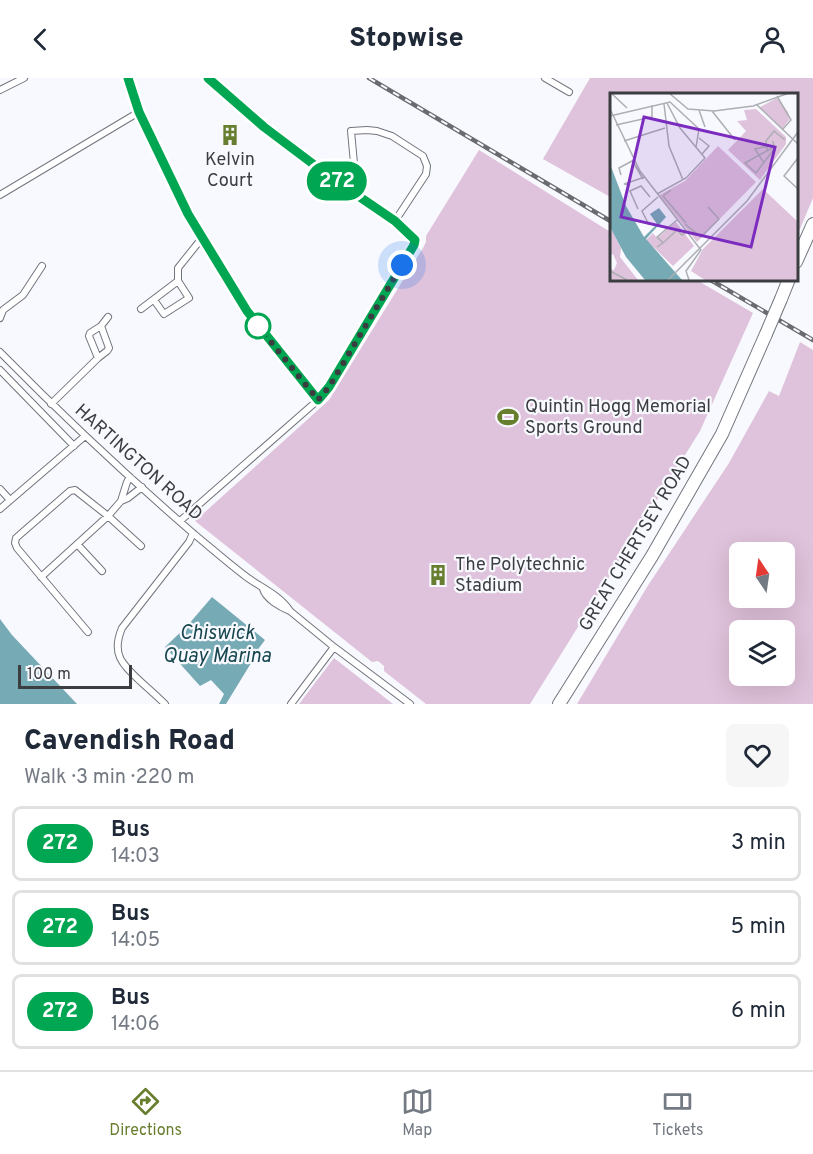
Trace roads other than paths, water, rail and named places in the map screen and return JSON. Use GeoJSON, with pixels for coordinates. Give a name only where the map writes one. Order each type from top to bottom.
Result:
{"type":"FeatureCollection","features":[{"type":"Feature","properties":{"kind":"highway"},"geometry":{"type":"LineString","coordinates":[[798,258],[813,224]]}},
{"type":"Feature","properties":{"kind":"highway","name":"GREAT CHERTSEY ROAD"},"geometry":{"type":"LineString","coordinates":[[559,704],[652,556],[722,434],[789,280]]}},
{"type":"Feature","properties":{"kind":"street"},"geometry":{"type":"LineString","coordinates":[[0,90],[24,78]]}},
{"type":"Feature","properties":{"kind":"street"},"geometry":{"type":"LineString","coordinates":[[128,78],[139,112],[179,197],[202,238],[247,311],[318,400]]}},
{"type":"Feature","properties":{"kind":"street"},"geometry":{"type":"LineString","coordinates":[[180,521],[318,400],[329,387],[415,240],[395,221],[264,127],[208,78]]}},
{"type":"Feature","properties":{"kind":"street"},"geometry":{"type":"LineString","coordinates":[[545,78],[568,92]]}},
{"type":"Feature","properties":{"kind":"street"},"geometry":{"type":"LineString","coordinates":[[0,195],[139,112]]}},
{"type":"Feature","properties":{"kind":"street"},"geometry":{"type":"LineString","coordinates":[[348,188],[355,174],[351,131],[367,130],[387,134],[423,156],[427,166],[426,174],[395,221]]}},
{"type":"Feature","properties":{"kind":"street"},"geometry":{"type":"LineString","coordinates":[[154,300],[164,314],[189,297],[178,281],[178,268],[202,238]]}},
{"type":"Feature","properties":{"kind":"street"},"geometry":{"type":"LineString","coordinates":[[0,318],[3,310],[23,295],[42,266]]}},
{"type":"Feature","properties":{"kind":"street"},"geometry":{"type":"LineString","coordinates":[[141,309],[178,281]]}},
{"type":"Feature","properties":{"kind":"street"},"geometry":{"type":"LineString","coordinates":[[98,358],[89,336],[108,317]]}},
{"type":"Feature","properties":{"kind":"street"},"geometry":{"type":"LineString","coordinates":[[51,404],[109,348],[101,326]]}},
{"type":"Feature","properties":{"kind":"street","name":"HARTINGTON ROAD"},"geometry":{"type":"LineString","coordinates":[[0,352],[85,436],[193,533],[410,704]]}},
{"type":"Feature","properties":{"kind":"street"},"geometry":{"type":"LineString","coordinates":[[0,370],[74,446]]}},
{"type":"Feature","properties":{"kind":"street"},"geometry":{"type":"LineString","coordinates":[[0,509],[85,436]]}},
{"type":"Feature","properties":{"kind":"street"},"geometry":{"type":"LineString","coordinates":[[41,577],[108,516],[121,501],[130,477]]}},
{"type":"Feature","properties":{"kind":"street"},"geometry":{"type":"LineString","coordinates":[[121,501],[142,487]]}},
{"type":"Feature","properties":{"kind":"street"},"geometry":{"type":"LineString","coordinates":[[0,489],[10,500]]}},
{"type":"Feature","properties":{"kind":"street"},"geometry":{"type":"LineString","coordinates":[[88,632],[17,548],[16,538],[70,491],[75,490],[141,546]]}},
{"type":"Feature","properties":{"kind":"street"},"geometry":{"type":"LineString","coordinates":[[165,704],[123,664],[118,653],[118,639],[122,628],[189,542],[193,533]]}},
{"type":"Feature","properties":{"kind":"street"},"geometry":{"type":"LineString","coordinates":[[77,544],[102,571]]}},
{"type":"Feature","properties":{"kind":"street"},"geometry":{"type":"LineString","coordinates":[[291,704],[334,646]]}},
{"type":"Feature","properties":{"kind":"water","name":"Chiswick Quay Marina"},"geometry":{"type":"Polygon","coordinates":[[[212,597],[265,640],[226,704],[219,704],[224,694],[211,680],[200,686],[165,647],[212,597]]]}},
{"type":"Feature","properties":{"kind":"water"},"geometry":{"type":"Polygon","coordinates":[[[0,619],[12,635],[77,704],[0,704],[0,619]]]}},
{"type":"Feature","properties":{"kind":"railway"},"geometry":{"type":"LineString","coordinates":[[369,78],[610,221]]}},
{"type":"Feature","properties":{"kind":"railway"},"geometry":{"type":"LineString","coordinates":[[711,280],[813,340]]}},
{"type":"Feature","properties":{"kind":"place","name":"Kelvin Court"},"geometry":{"type":"Point","coordinates":[230,135]}},
{"type":"Feature","properties":{"kind":"place","name":"Quintin Hogg Memorial Sports Ground"},"geometry":{"type":"Point","coordinates":[508,417]}},
{"type":"Feature","properties":{"kind":"place","name":"The Polytechnic Stadium"},"geometry":{"type":"Point","coordinates":[438,575]}}]}
